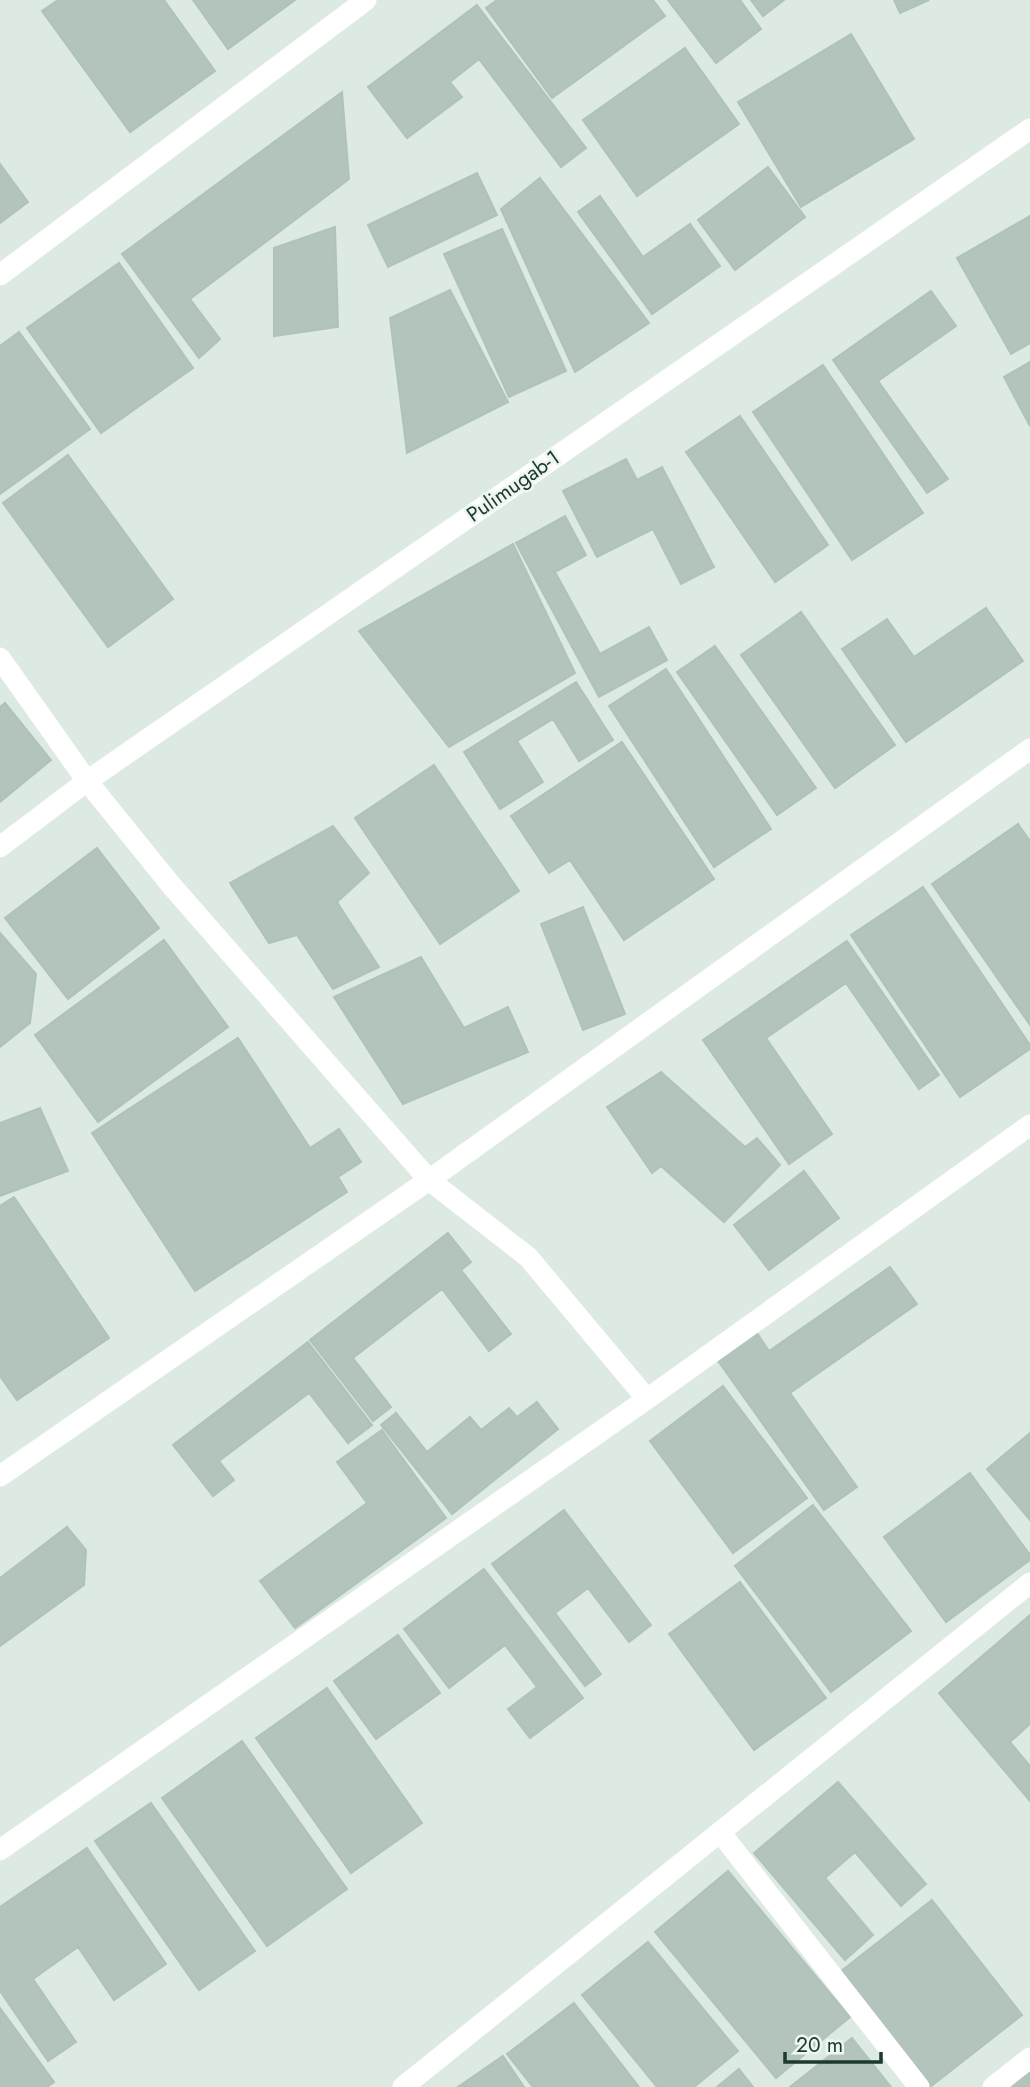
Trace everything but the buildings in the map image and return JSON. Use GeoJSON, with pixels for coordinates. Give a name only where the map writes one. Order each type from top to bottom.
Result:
{"type":"FeatureCollection","features":[{"type":"Feature","properties":{"kind":"street"},"geometry":{"type":"LineString","coordinates":[[0,275],[366,0]]}},
{"type":"Feature","properties":{"kind":"street","name":"Pulimugab-1"},"geometry":{"type":"LineString","coordinates":[[0,848],[86,781],[1030,128]]}},
{"type":"Feature","properties":{"kind":"street"},"geometry":{"type":"LineString","coordinates":[[0,658],[86,781],[171,885],[429,1180],[528,1257],[647,1399]]}},
{"type":"Feature","properties":{"kind":"street"},"geometry":{"type":"LineString","coordinates":[[0,1476],[429,1180],[1030,749]]}},
{"type":"Feature","properties":{"kind":"street"},"geometry":{"type":"LineString","coordinates":[[0,1850],[647,1399],[1030,1125]]}},
{"type":"Feature","properties":{"kind":"street"},"geometry":{"type":"LineString","coordinates":[[403,2087],[1030,1583]]}},
{"type":"Feature","properties":{"kind":"street"},"geometry":{"type":"LineString","coordinates":[[720,1832],[919,2087]]}},
{"type":"Feature","properties":{"kind":"street"},"geometry":{"type":"LineString","coordinates":[[993,2087],[1030,2059]]}}]}
